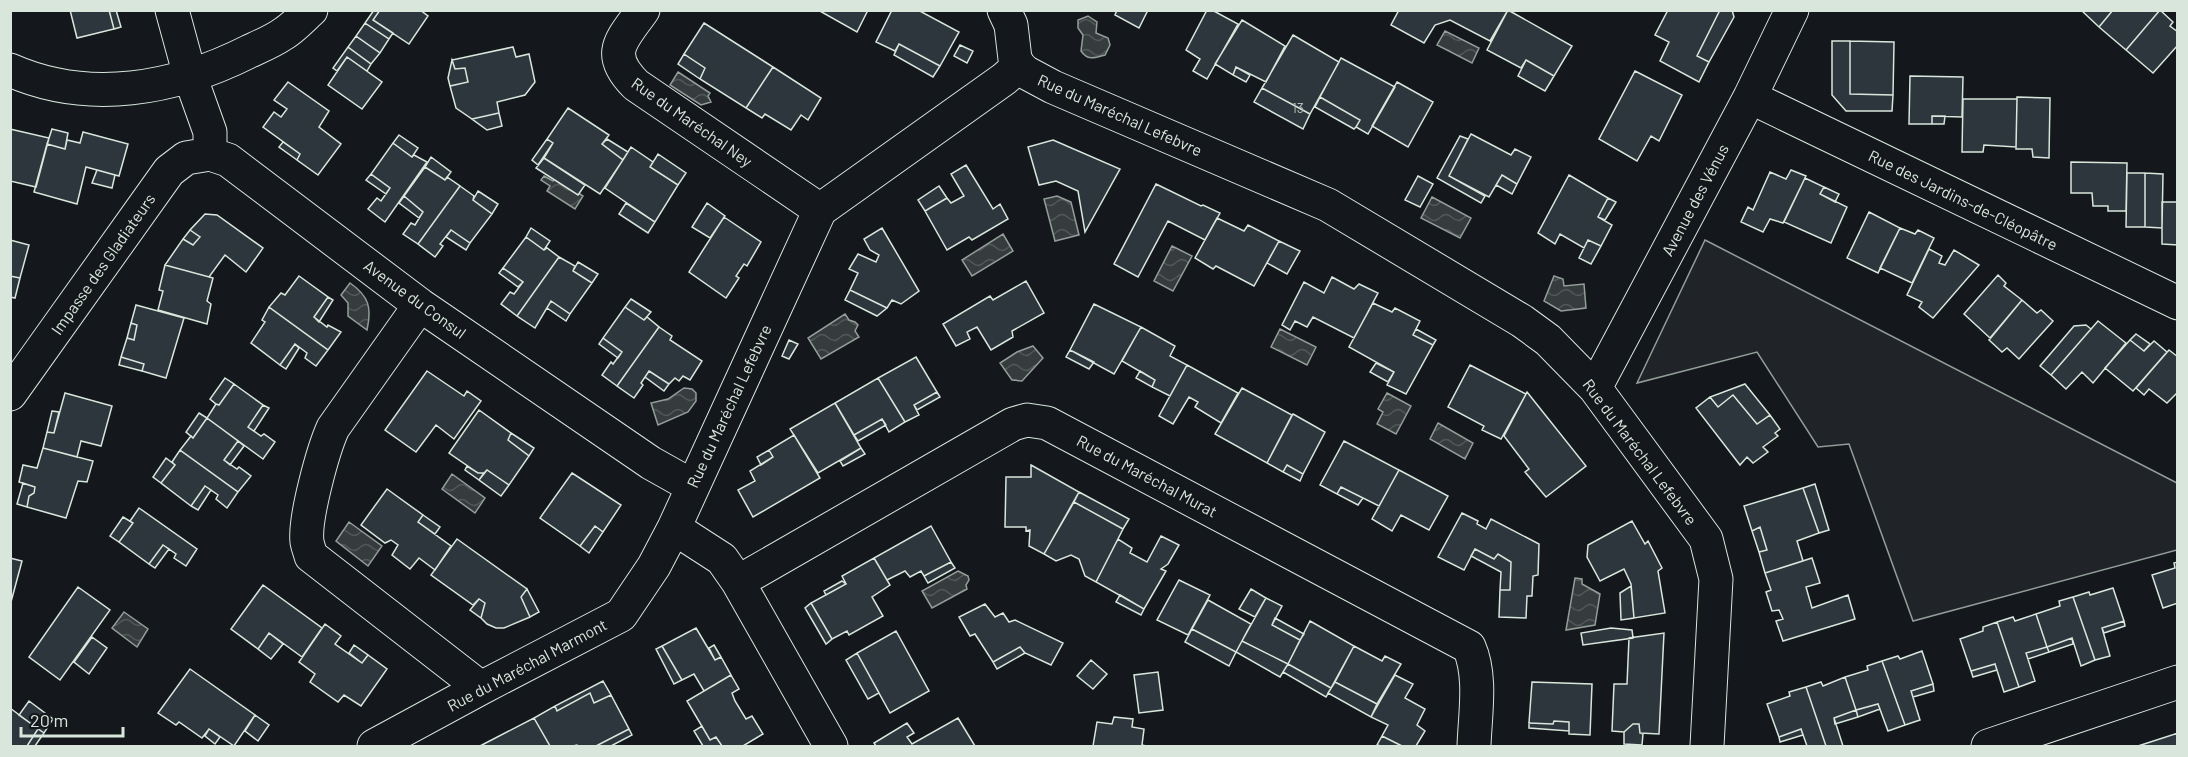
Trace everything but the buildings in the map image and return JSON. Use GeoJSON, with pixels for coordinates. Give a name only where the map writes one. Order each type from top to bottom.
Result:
{"type":"FeatureCollection","features":[{"type":"Feature","properties":{"kind":"street"},"geometry":{"type":"LineString","coordinates":[[172,10],[190,76],[210,132],[210,154]]}},
{"type":"Feature","properties":{"kind":"street"},"geometry":{"type":"LineString","coordinates":[[10,70],[60,87],[101,90],[144,88],[190,76],[226,63],[283,34],[311,10]]}},
{"type":"Feature","properties":{"kind":"street","name":"Rue du Maréchal Ney"},"geometry":{"type":"LineString","coordinates":[[643,10],[619,44],[618,58],[623,72],[636,85],[820,210]]}},
{"type":"Feature","properties":{"kind":"street"},"geometry":{"type":"LineString","coordinates":[[1004,10],[1011,25],[1014,50],[1019,66]]}},
{"type":"Feature","properties":{"kind":"street","name":"Avenue des Vénus"},"geometry":{"type":"LineString","coordinates":[[1594,388],[1749,97],[1792,10]]}},
{"type":"Feature","properties":{"kind":"street","name":"Rue du Maréchal Lefebvre"},"geometry":{"type":"LineString","coordinates":[[674,528],[820,210],[1019,66],[1025,72],[1053,87],[1328,205],[1522,321],[1548,340],[1594,388],[1706,539],[1716,579],[1707,747]]}},
{"type":"Feature","properties":{"kind":"street","name":"Rue des Jardins-de-Cléopâtre"},"geometry":{"type":"LineString","coordinates":[[1749,97],[2178,303]]}},
{"type":"Feature","properties":{"kind":"street","name":"Avenue du Consul"},"geometry":{"type":"LineString","coordinates":[[210,154],[228,160],[420,305],[651,463],[692,486]]}},
{"type":"Feature","properties":{"kind":"street","name":"Impasse des Gladiateurs"},"geometry":{"type":"LineString","coordinates":[[10,394],[169,171],[186,158],[210,154]]}},
{"type":"Feature","properties":{"kind":"street"},"geometry":{"type":"LineString","coordinates":[[420,305],[333,428],[324,448],[307,528],[307,543],[311,556],[481,688]]}},
{"type":"Feature","properties":{"kind":"street","name":"Rue du Maréchal Murat"},"geometry":{"type":"LineString","coordinates":[[738,582],[1013,424],[1027,420],[1047,423],[1469,647],[1474,658],[1476,673],[1474,747]]}},
{"type":"Feature","properties":{"kind":"street"},"geometry":{"type":"LineString","coordinates":[[674,528],[722,559],[738,582],[831,747]]}},
{"type":"Feature","properties":{"kind":"street","name":"Rue du Maréchal Marmont"},"geometry":{"type":"LineString","coordinates":[[374,747],[621,615],[654,566],[674,528]]}},
{"type":"Feature","properties":{"kind":"street"},"geometry":{"type":"LineString","coordinates":[[1988,747],[2178,682]]}},
{"type":"Feature","properties":{"kind":"shaded area"},"geometry":{"type":"Polygon","coordinates":[[[1705,240],[2177,483],[2177,550],[1913,621],[1849,444],[1818,447],[1757,352],[1637,383],[1705,240]]]}},
{"type":"Feature","properties":{"kind":"water"},"geometry":{"type":"Polygon","coordinates":[[[1088,16],[1097,22],[1096,33],[1108,38],[1110,45],[1105,55],[1095,58],[1081,51],[1083,35],[1078,28],[1078,20],[1088,16]]]}},
{"type":"Feature","properties":{"kind":"water"},"geometry":{"type":"Polygon","coordinates":[[[1445,31],[1479,48],[1472,63],[1437,45],[1445,31]]]}},
{"type":"Feature","properties":{"kind":"water"},"geometry":{"type":"Polygon","coordinates":[[[678,72],[710,93],[708,96],[711,102],[701,105],[670,85],[678,72]]]}},
{"type":"Feature","properties":{"kind":"water"},"geometry":{"type":"Polygon","coordinates":[[[544,176],[553,181],[555,178],[583,196],[575,209],[547,191],[550,186],[541,180],[544,176]]]}},
{"type":"Feature","properties":{"kind":"water"},"geometry":{"type":"Polygon","coordinates":[[[1057,196],[1071,202],[1079,235],[1055,241],[1044,199],[1057,196]]]}},
{"type":"Feature","properties":{"kind":"water"},"geometry":{"type":"Polygon","coordinates":[[[1432,197],[1471,218],[1460,238],[1421,218],[1432,197]]]}},
{"type":"Feature","properties":{"kind":"water"},"geometry":{"type":"Polygon","coordinates":[[[1003,234],[1013,251],[972,276],[962,260],[1003,234]]]}},
{"type":"Feature","properties":{"kind":"water"},"geometry":{"type":"Polygon","coordinates":[[[1172,246],[1192,256],[1173,291],[1154,281],[1172,246]]]}},
{"type":"Feature","properties":{"kind":"water"},"geometry":{"type":"Polygon","coordinates":[[[1554,276],[1563,279],[1564,286],[1584,284],[1586,308],[1561,311],[1544,301],[1554,276]]]}},
{"type":"Feature","properties":{"kind":"water"},"geometry":{"type":"Polygon","coordinates":[[[350,283],[368,303],[367,330],[348,316],[348,303],[341,295],[350,283]]]}},
{"type":"Feature","properties":{"kind":"water"},"geometry":{"type":"Polygon","coordinates":[[[845,314],[849,320],[858,325],[855,331],[859,337],[821,359],[808,338],[845,314]]]}},
{"type":"Feature","properties":{"kind":"water"},"geometry":{"type":"Polygon","coordinates":[[[1280,329],[1316,347],[1307,365],[1271,347],[1280,329]]]}},
{"type":"Feature","properties":{"kind":"water"},"geometry":{"type":"Polygon","coordinates":[[[1033,346],[1043,358],[1022,381],[1012,380],[1000,363],[1017,352],[1033,346]]]}},
{"type":"Feature","properties":{"kind":"water"},"geometry":{"type":"Polygon","coordinates":[[[684,388],[692,389],[696,393],[696,401],[688,412],[658,425],[651,403],[668,399],[684,388]]]}},
{"type":"Feature","properties":{"kind":"water"},"geometry":{"type":"Polygon","coordinates":[[[1387,393],[1411,406],[1396,434],[1377,424],[1383,412],[1378,409],[1387,393]]]}},
{"type":"Feature","properties":{"kind":"water"},"geometry":{"type":"Polygon","coordinates":[[[1438,423],[1473,443],[1465,459],[1430,439],[1438,423]]]}},
{"type":"Feature","properties":{"kind":"water"},"geometry":{"type":"Polygon","coordinates":[[[452,474],[485,498],[475,513],[442,489],[452,474]]]}},
{"type":"Feature","properties":{"kind":"water"},"geometry":{"type":"Polygon","coordinates":[[[349,522],[382,546],[368,566],[336,541],[349,522]]]}},
{"type":"Feature","properties":{"kind":"water"},"geometry":{"type":"Polygon","coordinates":[[[958,571],[968,576],[967,589],[932,608],[922,591],[958,571]]]}},
{"type":"Feature","properties":{"kind":"water"},"geometry":{"type":"Polygon","coordinates":[[[1575,578],[1582,579],[1582,584],[1600,594],[1595,625],[1566,630],[1575,578]]]}},
{"type":"Feature","properties":{"kind":"water"},"geometry":{"type":"Polygon","coordinates":[[[124,612],[148,629],[137,647],[112,628],[124,612]]]}}]}
